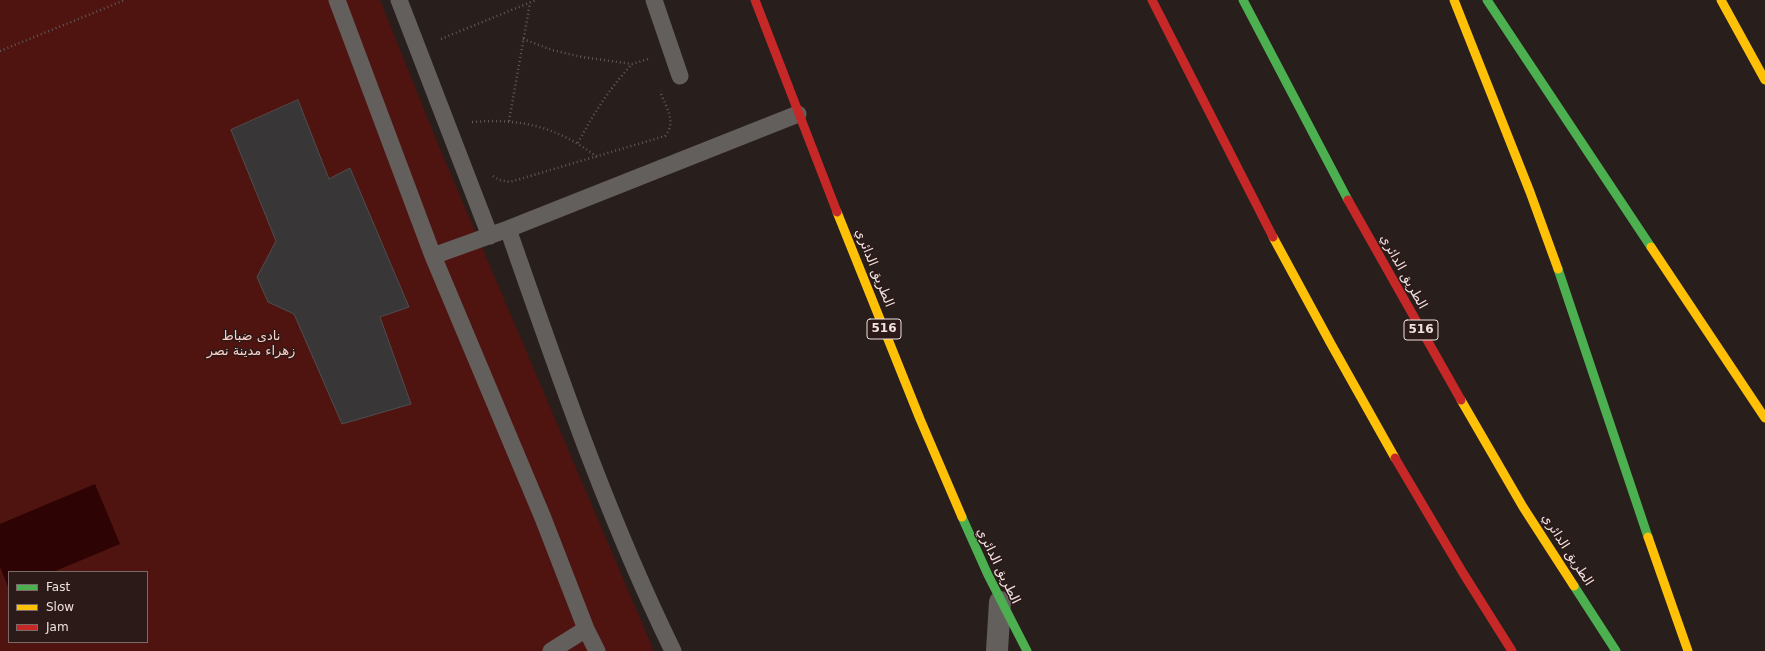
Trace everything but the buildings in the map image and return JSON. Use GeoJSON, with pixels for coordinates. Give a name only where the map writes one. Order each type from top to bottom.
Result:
{"type":"FeatureCollection","features":[{"type":"Feature","properties":{"kind":"highway","name":"الطريق الدائري"},"geometry":{"type":"LineString","coordinates":[[755,0],[798,114],[962,520],[1000,602],[1027,651]]}},
{"type":"Feature","properties":{"kind":"highway"},"geometry":{"type":"LineString","coordinates":[[1152,0],[1217,131],[1291,271],[1368,410],[1447,546],[1512,651]]}},
{"type":"Feature","properties":{"kind":"highway","name":"الطريق الدائري"},"geometry":{"type":"LineString","coordinates":[[1243,0],[1347,198],[1434,354],[1524,507],[1616,651]]}},
{"type":"Feature","properties":{"kind":"highway"},"geometry":{"type":"LineString","coordinates":[[1454,0],[1530,192],[1563,283],[1640,514],[1688,651]]}},
{"type":"Feature","properties":{"kind":"highway"},"geometry":{"type":"LineString","coordinates":[[1487,0],[1765,418]]}},
{"type":"Feature","properties":{"kind":"highway"},"geometry":{"type":"LineString","coordinates":[[1721,0],[1765,80]]}},
{"type":"Feature","properties":{"kind":"street"},"geometry":{"type":"LineString","coordinates":[[997,651],[1000,602]]}},
{"type":"Feature","properties":{"kind":"lane"},"geometry":{"type":"LineString","coordinates":[[337,0],[433,256],[543,518],[586,629],[597,651]]}},
{"type":"Feature","properties":{"kind":"lane"},"geometry":{"type":"LineString","coordinates":[[399,0],[490,236]]}},
{"type":"Feature","properties":{"kind":"lane"},"geometry":{"type":"LineString","coordinates":[[654,0],[680,76]]}},
{"type":"Feature","properties":{"kind":"lane"},"geometry":{"type":"LineString","coordinates":[[433,256],[508,229],[798,114]]}},
{"type":"Feature","properties":{"kind":"lane"},"geometry":{"type":"LineString","coordinates":[[508,229],[598,483],[628,554],[673,651]]}},
{"type":"Feature","properties":{"kind":"lane"},"geometry":{"type":"LineString","coordinates":[[551,651],[586,629]]}},
{"type":"Feature","properties":{"kind":"path"},"geometry":{"type":"LineString","coordinates":[[0,51],[125,0]]}},
{"type":"Feature","properties":{"kind":"path"},"geometry":{"type":"LineString","coordinates":[[443,46],[440,39],[536,0]]}},
{"type":"Feature","properties":{"kind":"path"},"geometry":{"type":"LineString","coordinates":[[509,121],[530,2]]}},
{"type":"Feature","properties":{"kind":"path"},"geometry":{"type":"LineString","coordinates":[[524,39],[552,50],[582,57],[632,64],[649,59],[651,66]]}},
{"type":"Feature","properties":{"kind":"path"},"geometry":{"type":"LineString","coordinates":[[578,143],[592,116],[608,92],[632,64]]}},
{"type":"Feature","properties":{"kind":"path"},"geometry":{"type":"LineString","coordinates":[[490,172],[499,180],[510,182],[665,136],[672,124],[658,86]]}},
{"type":"Feature","properties":{"kind":"path"},"geometry":{"type":"LineString","coordinates":[[473,129],[470,122],[509,121],[533,124],[556,132],[578,143],[598,157]]}},
{"type":"Feature","properties":{"kind":"green space","name":"نادى ضباط زهراء مدينة نصر"},"geometry":{"type":"Polygon","coordinates":[[[0,0],[380,0],[438,144],[654,651],[0,651],[0,0]]]}},
{"type":"Feature","properties":{"kind":"shaded area"},"geometry":{"type":"Polygon","coordinates":[[[95,484],[120,544],[55,571],[8,571],[8,587],[0,567],[0,524],[95,484]]]}},
{"type":"Feature","properties":{"kind":"traffic: fast"},"geometry":{"type":"LineString","coordinates":[[1243,0],[1348,200]]}},
{"type":"Feature","properties":{"kind":"traffic: fast"},"geometry":{"type":"LineString","coordinates":[[1487,0],[1651,247]]}},
{"type":"Feature","properties":{"kind":"traffic: fast"},"geometry":{"type":"LineString","coordinates":[[1558,269],[1648,537]]}},
{"type":"Feature","properties":{"kind":"traffic: fast"},"geometry":{"type":"LineString","coordinates":[[962,517],[988,575],[1027,651]]}},
{"type":"Feature","properties":{"kind":"traffic: fast"},"geometry":{"type":"LineString","coordinates":[[1574,586],[1616,651]]}},
{"type":"Feature","properties":{"kind":"traffic: slow"},"geometry":{"type":"LineString","coordinates":[[1454,0],[1530,192],[1558,269]]}},
{"type":"Feature","properties":{"kind":"traffic: slow"},"geometry":{"type":"LineString","coordinates":[[1721,0],[1765,80]]}},
{"type":"Feature","properties":{"kind":"traffic: slow"},"geometry":{"type":"LineString","coordinates":[[837,212],[920,419],[962,517]]}},
{"type":"Feature","properties":{"kind":"traffic: slow"},"geometry":{"type":"LineString","coordinates":[[1273,237],[1395,458]]}},
{"type":"Feature","properties":{"kind":"traffic: slow"},"geometry":{"type":"LineString","coordinates":[[1651,247],[1765,418]]}},
{"type":"Feature","properties":{"kind":"traffic: slow"},"geometry":{"type":"LineString","coordinates":[[1461,400],[1523,507],[1574,586]]}},
{"type":"Feature","properties":{"kind":"traffic: slow"},"geometry":{"type":"LineString","coordinates":[[1648,537],[1688,651]]}},
{"type":"Feature","properties":{"kind":"traffic: jam"},"geometry":{"type":"LineString","coordinates":[[755,0],[837,212]]}},
{"type":"Feature","properties":{"kind":"traffic: jam"},"geometry":{"type":"LineString","coordinates":[[1152,0],[1273,237]]}},
{"type":"Feature","properties":{"kind":"traffic: jam"},"geometry":{"type":"LineString","coordinates":[[1348,200],[1461,400]]}},
{"type":"Feature","properties":{"kind":"traffic: jam"},"geometry":{"type":"LineString","coordinates":[[1395,458],[1463,573],[1512,651]]}}]}
